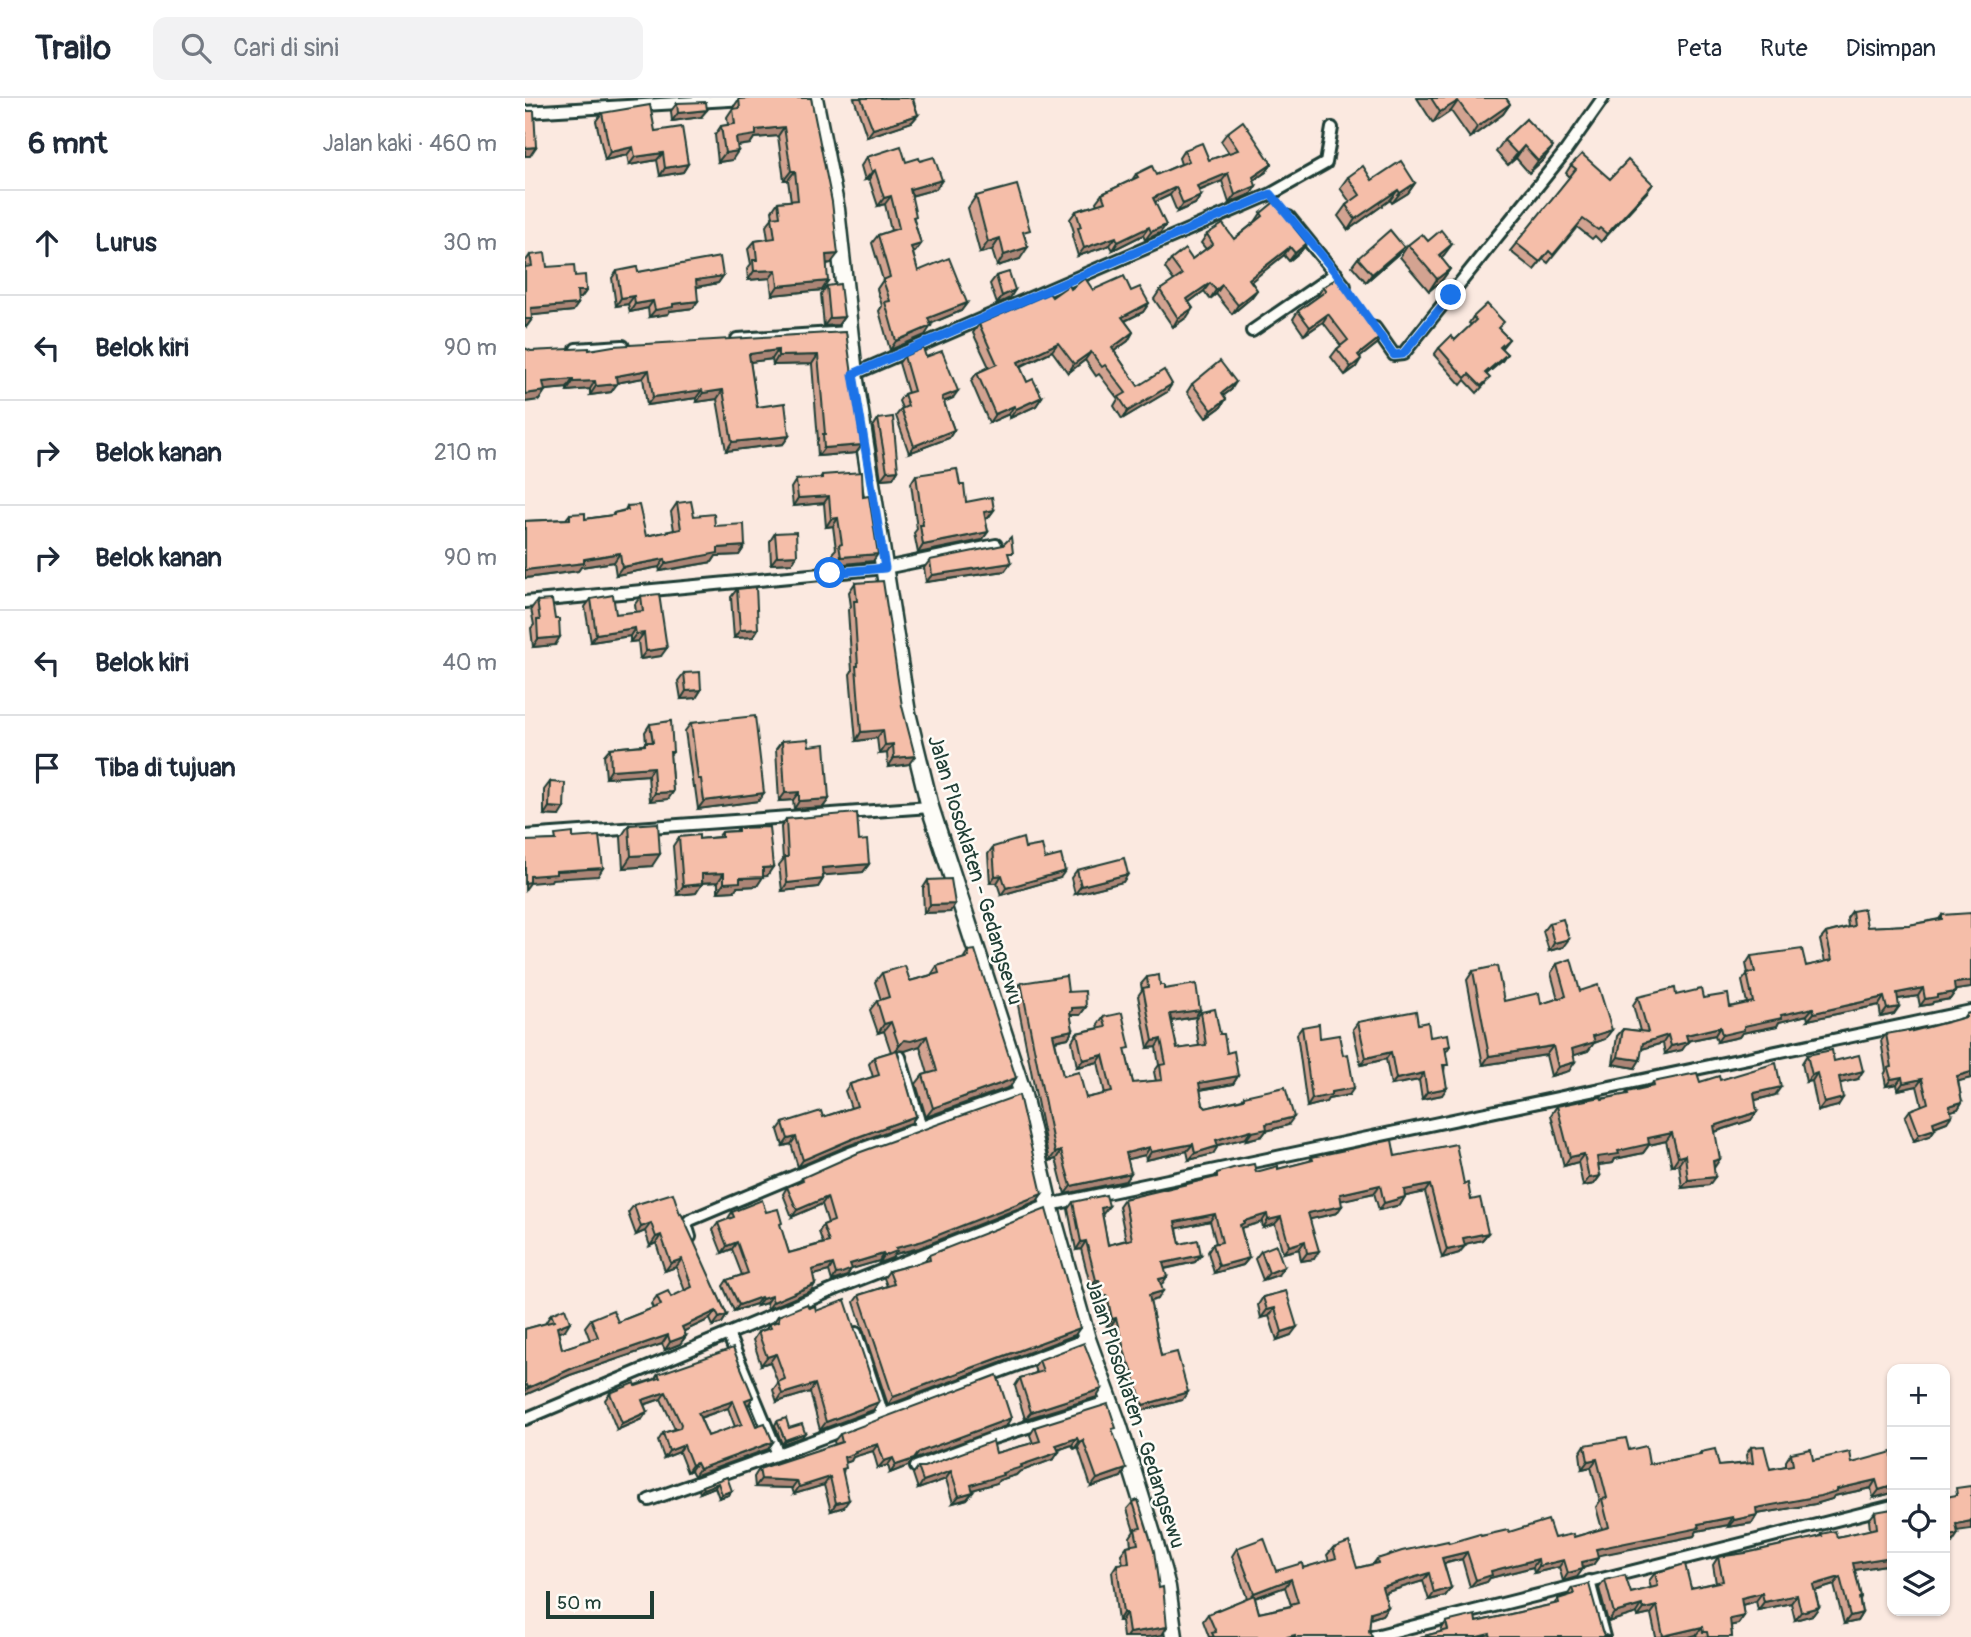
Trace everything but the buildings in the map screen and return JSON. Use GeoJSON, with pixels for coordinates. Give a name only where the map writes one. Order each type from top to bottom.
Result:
{"type":"FeatureCollection","features":[{"type":"Feature","properties":{"kind":"main road","name":"Jalan Plosoklaten - Gedangsewu"},"geometry":{"type":"LineString","coordinates":[[814,98],[836,209],[853,374],[907,713],[930,807],[1022,1091],[1049,1205],[1087,1339],[1167,1587],[1174,1637]]}},
{"type":"Feature","properties":{"kind":"street"},"geometry":{"type":"LineString","coordinates":[[525,112],[763,98]]}},
{"type":"Feature","properties":{"kind":"street"},"geometry":{"type":"LineString","coordinates":[[1365,314],[1394,355],[1403,354],[1592,117],[1603,98]]}},
{"type":"Feature","properties":{"kind":"street"},"geometry":{"type":"LineString","coordinates":[[853,374],[1271,194],[1326,163],[1332,128]]}},
{"type":"Feature","properties":{"kind":"street"},"geometry":{"type":"LineString","coordinates":[[1271,194],[1350,294]]}},
{"type":"Feature","properties":{"kind":"street"},"geometry":{"type":"LineString","coordinates":[[1252,331],[1336,273]]}},
{"type":"Feature","properties":{"kind":"street"},"geometry":{"type":"LineString","coordinates":[[728,339],[849,331]]}},
{"type":"Feature","properties":{"kind":"street"},"geometry":{"type":"LineString","coordinates":[[566,350],[633,345]]}},
{"type":"Feature","properties":{"kind":"street"},"geometry":{"type":"LineString","coordinates":[[525,602],[885,568],[996,545]]}},
{"type":"Feature","properties":{"kind":"street"},"geometry":{"type":"LineString","coordinates":[[525,836],[930,807]]}},
{"type":"Feature","properties":{"kind":"street"},"geometry":{"type":"LineString","coordinates":[[525,1419],[840,1287],[1049,1205],[1971,1011]]}},
{"type":"Feature","properties":{"kind":"street"},"geometry":{"type":"LineString","coordinates":[[900,1057],[921,1128]]}},
{"type":"Feature","properties":{"kind":"street"},"geometry":{"type":"LineString","coordinates":[[693,1243],[685,1224],[690,1220],[850,1153],[1022,1091]]}},
{"type":"Feature","properties":{"kind":"street"},"geometry":{"type":"LineString","coordinates":[[840,1287],[845,1300]]}},
{"type":"Feature","properties":{"kind":"street"},"geometry":{"type":"LineString","coordinates":[[728,1319],[731,1333],[779,1454]]}},
{"type":"Feature","properties":{"kind":"street"},"geometry":{"type":"LineString","coordinates":[[853,1326],[883,1415]]}},
{"type":"Feature","properties":{"kind":"street"},"geometry":{"type":"LineString","coordinates":[[649,1500],[1087,1339]]}},
{"type":"Feature","properties":{"kind":"street"},"geometry":{"type":"LineString","coordinates":[[916,1467],[993,1438],[1109,1401]]}},
{"type":"Feature","properties":{"kind":"street"},"geometry":{"type":"LineString","coordinates":[[1371,1637],[1887,1507]]}},
{"type":"Feature","properties":{"kind":"street"},"geometry":{"type":"LineString","coordinates":[[1589,1581],[1604,1637]]}},
{"type":"Feature","properties":{"kind":"route"},"geometry":{"type":"LineString","coordinates":[[830,573],[885,568],[853,374],[1271,194],[1336,273],[1394,355],[1403,354],[1451,295]]}}]}
